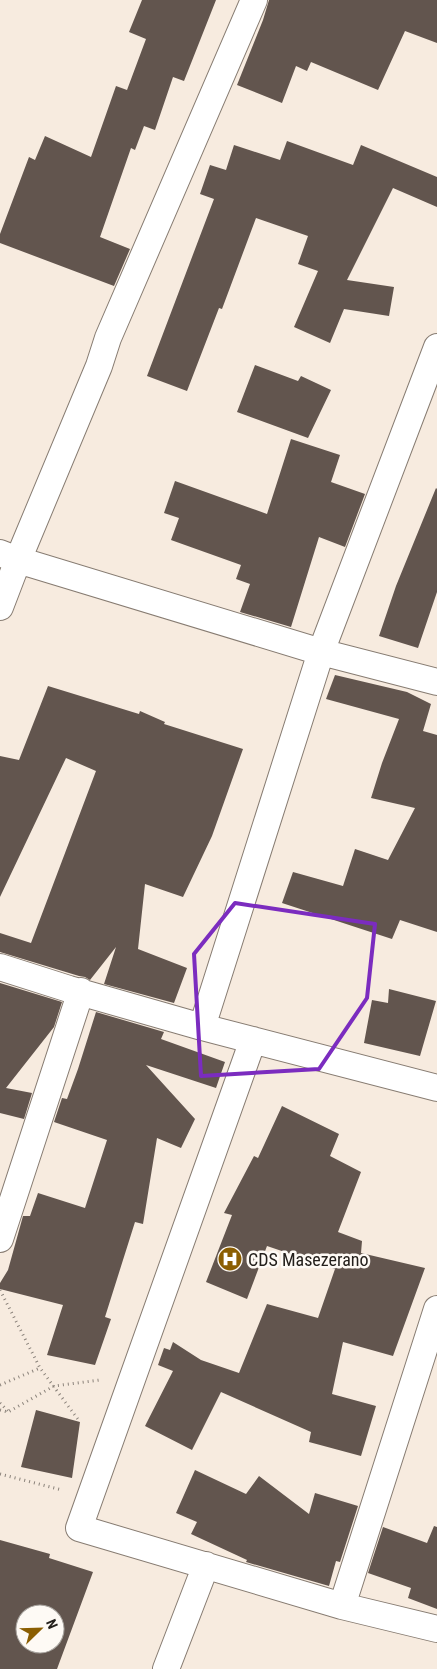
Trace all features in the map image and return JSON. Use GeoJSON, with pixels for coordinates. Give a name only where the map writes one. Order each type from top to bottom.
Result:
{"type":"FeatureCollection","features":[{"type":"Feature","properties":{"kind":"street"},"geometry":{"type":"LineString","coordinates":[[0,607],[9,556],[99,366],[115,322],[254,0]]}},
{"type":"Feature","properties":{"kind":"street"},"geometry":{"type":"LineString","coordinates":[[202,1027],[321,652],[437,347]]}},
{"type":"Feature","properties":{"kind":"street"},"geometry":{"type":"LineString","coordinates":[[9,556],[321,652],[437,682]]}},
{"type":"Feature","properties":{"kind":"street"},"geometry":{"type":"LineString","coordinates":[[0,967],[202,1027],[437,1088]]}},
{"type":"Feature","properties":{"kind":"street"},"geometry":{"type":"LineString","coordinates":[[0,1239],[81,992]]}},
{"type":"Feature","properties":{"kind":"street"},"geometry":{"type":"LineString","coordinates":[[253,1040],[79,1528],[342,1606],[437,1629]]}},
{"type":"Feature","properties":{"kind":"street"},"geometry":{"type":"LineString","coordinates":[[342,1606],[437,1309]]}},
{"type":"Feature","properties":{"kind":"street"},"geometry":{"type":"LineString","coordinates":[[166,1669],[206,1565]]}},
{"type":"Feature","properties":{"kind":"path"},"geometry":{"type":"LineString","coordinates":[[0,1290],[40,1368],[80,1422]]}},
{"type":"Feature","properties":{"kind":"path"},"geometry":{"type":"LineString","coordinates":[[0,1386],[40,1368]]}},
{"type":"Feature","properties":{"kind":"path"},"geometry":{"type":"LineString","coordinates":[[0,1410],[8,1412],[54,1386],[133,1376]]}},
{"type":"Feature","properties":{"kind":"path"},"geometry":{"type":"LineString","coordinates":[[0,1403],[8,1412]]}},
{"type":"Feature","properties":{"kind":"path"},"geometry":{"type":"LineString","coordinates":[[0,1474],[64,1490],[79,1528]]}},
{"type":"Feature","properties":{"kind":"highlighted area"},"geometry":{"type":"Polygon","coordinates":[[[235,903],[375,924],[367,998],[319,1069],[201,1076],[194,954],[235,903]]]}},
{"type":"Feature","properties":{"kind":"building"},"geometry":{"type":"Polygon","coordinates":[[[142,0],[216,0],[184,81],[173,77],[155,130],[144,126],[135,150],[131,148],[100,237],[130,249],[114,286],[0,243],[0,234],[29,157],[35,160],[45,136],[91,157],[116,86],[127,90],[146,39],[129,32],[142,0]]]}},
{"type":"Feature","properties":{"kind":"building"},"geometry":{"type":"Polygon","coordinates":[[[269,0],[437,0],[437,43],[405,31],[378,90],[311,62],[307,71],[296,66],[282,103],[237,85],[269,0]]]}},
{"type":"Feature","properties":{"kind":"building"},"geometry":{"type":"Polygon","coordinates":[[[287,141],[353,165],[361,145],[437,177],[437,207],[393,188],[347,280],[394,287],[389,316],[344,309],[330,343],[294,327],[318,271],[298,264],[308,236],[256,218],[222,309],[219,308],[187,391],[147,376],[214,199],[200,194],[210,165],[226,170],[234,145],[280,160],[287,141]]]}},
{"type":"Feature","properties":{"kind":"building"},"geometry":{"type":"Polygon","coordinates":[[[255,365],[298,381],[301,376],[331,390],[308,438],[237,412],[255,365]]]}},
{"type":"Feature","properties":{"kind":"building"},"geometry":{"type":"Polygon","coordinates":[[[291,439],[340,455],[331,482],[365,494],[345,547],[319,537],[291,627],[240,612],[250,584],[236,579],[241,565],[171,540],[179,518],[164,513],[175,481],[267,514],[291,439]]]}},
{"type":"Feature","properties":{"kind":"building"},"geometry":{"type":"Polygon","coordinates":[[[436,488],[437,592],[418,648],[379,636],[396,586],[436,488]]]}},
{"type":"Feature","properties":{"kind":"building"},"geometry":{"type":"Polygon","coordinates":[[[335,675],[407,692],[431,704],[423,731],[437,735],[437,932],[400,920],[392,939],[282,903],[293,872],[343,886],[355,849],[388,860],[415,808],[371,798],[399,719],[326,699],[335,675]]]}},
{"type":"Feature","properties":{"kind":"building"},"geometry":{"type":"Polygon","coordinates":[[[48,686],[139,714],[140,711],[165,722],[164,724],[243,749],[212,836],[183,897],[145,884],[138,949],[187,968],[174,1003],[104,984],[116,947],[90,980],[0,952],[0,933],[31,943],[96,771],[66,758],[0,897],[0,756],[19,760],[48,686]]]}},
{"type":"Feature","properties":{"kind":"building"},"geometry":{"type":"Polygon","coordinates":[[[0,983],[62,1002],[54,1027],[6,1088],[32,1093],[24,1119],[0,1113],[0,983]]]}},
{"type":"Feature","properties":{"kind":"building"},"geometry":{"type":"Polygon","coordinates":[[[389,989],[436,1001],[420,1056],[364,1043],[372,1000],[388,1003],[389,989]]]}},
{"type":"Feature","properties":{"kind":"building"},"geometry":{"type":"Polygon","coordinates":[[[96,1012],[164,1032],[161,1039],[225,1062],[216,1088],[146,1065],[195,1119],[181,1148],[157,1138],[143,1224],[135,1222],[105,1317],[111,1319],[95,1365],[47,1355],[63,1305],[0,1289],[0,1283],[8,1270],[23,1216],[30,1216],[38,1193],[85,1208],[107,1140],[54,1122],[62,1098],[67,1099],[96,1012]]]}},
{"type":"Feature","properties":{"kind":"building"},"geometry":{"type":"Polygon","coordinates":[[[282,1106],[339,1134],[330,1156],[361,1172],[338,1232],[362,1241],[361,1253],[425,1268],[393,1356],[343,1342],[332,1394],[376,1406],[361,1456],[309,1442],[311,1432],[221,1392],[192,1450],[145,1426],[173,1371],[158,1365],[164,1348],[170,1350],[173,1342],[201,1360],[239,1373],[267,1304],[318,1318],[335,1269],[267,1246],[247,1299],[206,1282],[232,1215],[224,1213],[254,1156],[258,1158],[282,1106]]]}},
{"type":"Feature","properties":{"kind":"building"},"geometry":{"type":"Polygon","coordinates":[[[36,1410],[80,1422],[72,1478],[21,1467],[36,1410]]]}},
{"type":"Feature","properties":{"kind":"building"},"geometry":{"type":"Polygon","coordinates":[[[195,1470],[246,1494],[259,1476],[309,1514],[315,1493],[358,1506],[340,1562],[336,1561],[329,1586],[246,1562],[247,1560],[191,1534],[197,1522],[176,1513],[195,1470]]]}},
{"type":"Feature","properties":{"kind":"building"},"geometry":{"type":"Polygon","coordinates":[[[434,1526],[437,1527],[437,1609],[408,1598],[411,1588],[368,1573],[383,1527],[427,1543],[434,1526]]]}},
{"type":"Feature","properties":{"kind":"building"},"geometry":{"type":"Polygon","coordinates":[[[0,1540],[50,1554],[49,1558],[93,1572],[65,1647],[65,1604],[15,1604],[15,1654],[63,1654],[57,1669],[0,1669],[0,1540]]]}},
{"type":"Feature","properties":{"kind":"place","name":"CDS Masezerano"},"geometry":{"type":"Point","coordinates":[230,1259]}}]}
